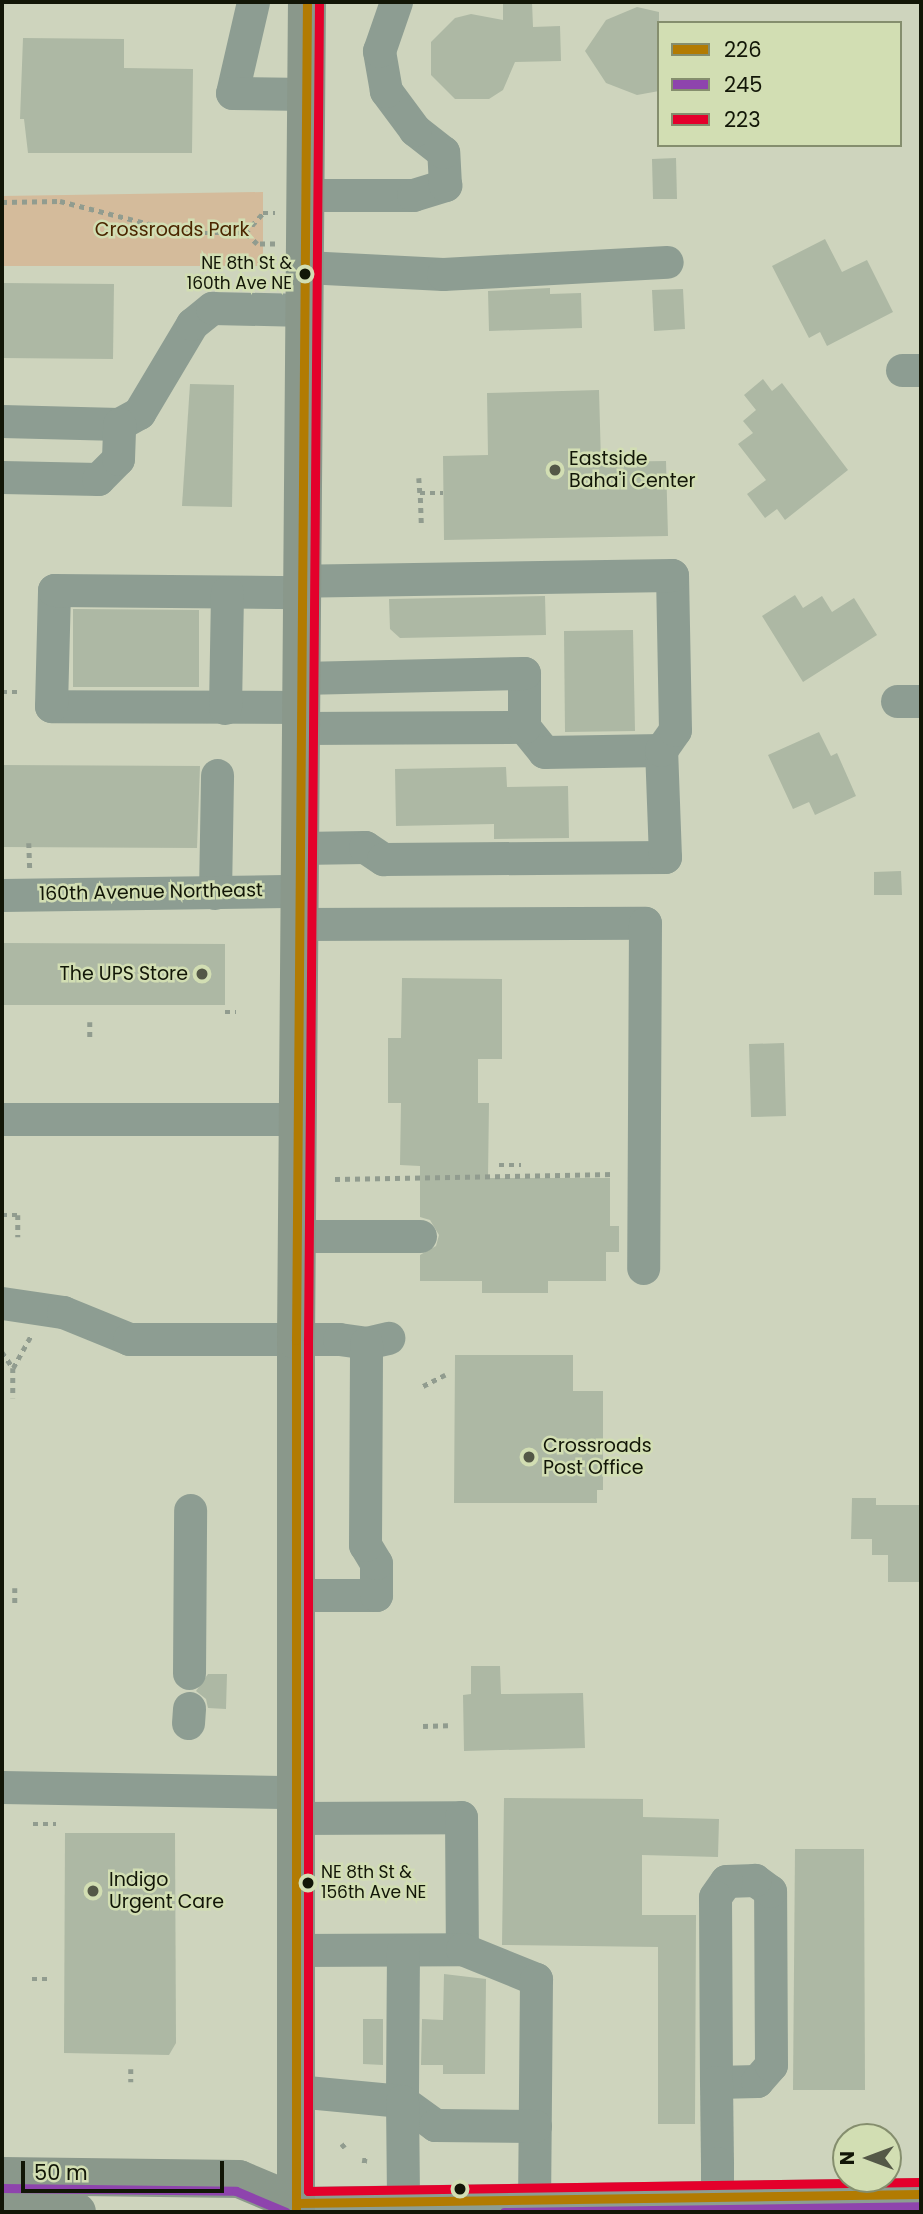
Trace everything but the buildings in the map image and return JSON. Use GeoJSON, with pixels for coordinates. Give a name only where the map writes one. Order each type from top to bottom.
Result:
{"type":"FeatureCollection","features":[{"type":"Feature","properties":{"kind":"main road"},"geometry":{"type":"LineString","coordinates":[[296,2207],[296,1236],[304,310],[292,256],[292,204],[306,94],[307,2]]}},
{"type":"Feature","properties":{"kind":"main road"},"geometry":{"type":"LineString","coordinates":[[4,2203],[239,2179],[296,2207]]}},
{"type":"Feature","properties":{"kind":"main road"},"geometry":{"type":"LineString","coordinates":[[4,2203],[77,2212]]}},
{"type":"Feature","properties":{"kind":"main road"},"geometry":{"type":"LineString","coordinates":[[252,2212],[296,2207]]}},
{"type":"Feature","properties":{"kind":"street"},"geometry":{"type":"LineString","coordinates":[[253,2],[232,93],[306,94]]}},
{"type":"Feature","properties":{"kind":"street"},"geometry":{"type":"LineString","coordinates":[[292,204],[413,195],[445,185],[443,152],[415,131],[386,91],[379,51],[396,2]]}},
{"type":"Feature","properties":{"kind":"street"},"geometry":{"type":"LineString","coordinates":[[292,256],[443,274],[667,262]]}},
{"type":"Feature","properties":{"kind":"street"},"geometry":{"type":"LineString","coordinates":[[2,421],[119,424],[139,413],[192,324],[212,308],[304,310]]}},
{"type":"Feature","properties":{"kind":"street"},"geometry":{"type":"LineString","coordinates":[[2,477],[98,479],[118,459],[119,424]]}},
{"type":"Feature","properties":{"kind":"street"},"geometry":{"type":"LineString","coordinates":[[300,848],[365,847],[383,859],[665,857],[662,750],[676,730],[672,575],[302,586],[227,592],[54,590],[51,706],[225,708],[301,704],[524,673],[524,727],[544,752],[662,750]]}},
{"type":"Feature","properties":{"kind":"street"},"geometry":{"type":"LineString","coordinates":[[225,708],[227,592]]}},
{"type":"Feature","properties":{"kind":"street"},"geometry":{"type":"LineString","coordinates":[[301,704],[524,727]]}},
{"type":"Feature","properties":{"kind":"street"},"geometry":{"type":"LineString","coordinates":[[215,893],[216,775]]}},
{"type":"Feature","properties":{"kind":"street","name":"160th Avenue Northeast"},"geometry":{"type":"LineString","coordinates":[[2,895],[215,893],[299,907],[645,923],[643,1174]]}},
{"type":"Feature","properties":{"kind":"street"},"geometry":{"type":"LineString","coordinates":[[2,1119],[297,1119]]}},
{"type":"Feature","properties":{"kind":"street"},"geometry":{"type":"LineString","coordinates":[[643,1174],[643,1268]]}},
{"type":"Feature","properties":{"kind":"street"},"geometry":{"type":"LineString","coordinates":[[296,1236],[421,1236]]}},
{"type":"Feature","properties":{"kind":"street"},"geometry":{"type":"LineString","coordinates":[[2,1303],[63,1312],[130,1339],[377,1340],[365,1545],[376,1563],[376,1595],[296,1595]]}},
{"type":"Feature","properties":{"kind":"street"},"geometry":{"type":"LineString","coordinates":[[189,1673],[190,1510]]}},
{"type":"Feature","properties":{"kind":"street"},"geometry":{"type":"LineString","coordinates":[[2,1787],[461,1817],[461,1949]]}},
{"type":"Feature","properties":{"kind":"street"},"geometry":{"type":"LineString","coordinates":[[716,2082],[757,2081],[771,2065],[770,1891],[755,1880],[726,1881],[715,1897],[716,2082],[717,2198]]}},
{"type":"Feature","properties":{"kind":"street"},"geometry":{"type":"LineString","coordinates":[[296,1950],[461,1949],[536,1979],[534,2199]]}},
{"type":"Feature","properties":{"kind":"street"},"geometry":{"type":"LineString","coordinates":[[403,1950],[403,2200]]}},
{"type":"Feature","properties":{"kind":"street"},"geometry":{"type":"LineString","coordinates":[[296,2091],[402,2101],[435,2125],[535,2126]]}},
{"type":"Feature","properties":{"kind":"street"},"geometry":{"type":"LineString","coordinates":[[296,2207],[403,2200],[534,2199],[579,2206],[717,2198],[921,2194]]}},
{"type":"Feature","properties":{"kind":"path"},"geometry":{"type":"LineString","coordinates":[[2,202],[60,201],[185,233],[245,233],[257,244],[292,256]]}},
{"type":"Feature","properties":{"kind":"path"},"geometry":{"type":"LineString","coordinates":[[245,233],[263,214],[292,204]]}},
{"type":"Feature","properties":{"kind":"path"},"geometry":{"type":"LineString","coordinates":[[419,478],[421,523]]}},
{"type":"Feature","properties":{"kind":"path"},"geometry":{"type":"LineString","coordinates":[[421,493],[443,493]]}},
{"type":"Feature","properties":{"kind":"path"},"geometry":{"type":"LineString","coordinates":[[2,692],[24,692]]}},
{"type":"Feature","properties":{"kind":"path"},"geometry":{"type":"LineString","coordinates":[[29,843],[30,872]]}},
{"type":"Feature","properties":{"kind":"path"},"geometry":{"type":"LineString","coordinates":[[225,1012],[236,1012]]}},
{"type":"Feature","properties":{"kind":"path"},"geometry":{"type":"LineString","coordinates":[[90,1022],[90,1039]]}},
{"type":"Feature","properties":{"kind":"path"},"geometry":{"type":"LineString","coordinates":[[499,1164],[521,1164]]}},
{"type":"Feature","properties":{"kind":"path"},"geometry":{"type":"LineString","coordinates":[[335,1180],[643,1174]]}},
{"type":"Feature","properties":{"kind":"path"},"geometry":{"type":"LineString","coordinates":[[2,1215],[18,1215],[18,1237]]}},
{"type":"Feature","properties":{"kind":"path"},"geometry":{"type":"LineString","coordinates":[[13,1398],[13,1368],[34,1330]]}},
{"type":"Feature","properties":{"kind":"path"},"geometry":{"type":"LineString","coordinates":[[2,1352],[13,1368]]}},
{"type":"Feature","properties":{"kind":"path"},"geometry":{"type":"LineString","coordinates":[[423,1386],[445,1375]]}},
{"type":"Feature","properties":{"kind":"path"},"geometry":{"type":"LineString","coordinates":[[15,1588],[15,1607]]}},
{"type":"Feature","properties":{"kind":"path"},"geometry":{"type":"LineString","coordinates":[[423,1726],[449,1725]]}},
{"type":"Feature","properties":{"kind":"path"},"geometry":{"type":"LineString","coordinates":[[33,1824],[56,1824]]}},
{"type":"Feature","properties":{"kind":"path"},"geometry":{"type":"LineString","coordinates":[[32,1979],[50,1979]]}},
{"type":"Feature","properties":{"kind":"path"},"geometry":{"type":"LineString","coordinates":[[131,2069],[131,2082]]}},
{"type":"Feature","properties":{"kind":"path"},"geometry":{"type":"LineString","coordinates":[[364,2163],[365,2156]]}},
{"type":"Feature","properties":{"kind":"green space","name":"Crossroads Park"},"geometry":{"type":"Polygon","coordinates":[[[263,192],[263,266],[2,266],[2,196],[263,192]]]}},
{"type":"Feature","properties":{"kind":"transit line","name":"226"},"geometry":{"type":"LineString","coordinates":[[296,2212],[296,1340],[307,2]]}},
{"type":"Feature","properties":{"kind":"transit line","name":"223"},"geometry":{"type":"LineString","coordinates":[[319,2],[308,1340],[308,2191],[921,2182]]}},
{"type":"Feature","properties":{"kind":"transit line","name":"245"},"geometry":{"type":"LineString","coordinates":[[2,2188],[236,2191],[286,2212]]}},
{"type":"Feature","properties":{"kind":"transit line","name":"226"},"geometry":{"type":"LineString","coordinates":[[296,2203],[921,2194]]}},
{"type":"Feature","properties":{"kind":"transit line","name":"245"},"geometry":{"type":"LineString","coordinates":[[504,2212],[921,2206]]}},
{"type":"Feature","properties":{"kind":"place","name":"NE 8th St & 160th Ave NE"},"geometry":{"type":"Point","coordinates":[305,274]}},
{"type":"Feature","properties":{"kind":"place","name":"Eastside Baha'i Center"},"geometry":{"type":"Point","coordinates":[555,470]}},
{"type":"Feature","properties":{"kind":"place","name":"The UPS Store"},"geometry":{"type":"Point","coordinates":[202,974]}},
{"type":"Feature","properties":{"kind":"place","name":"Crossroads Post Office"},"geometry":{"type":"Point","coordinates":[529,1457]}},
{"type":"Feature","properties":{"kind":"place","name":"NE 8th St & 156th Ave NE"},"geometry":{"type":"Point","coordinates":[308,1883]}},
{"type":"Feature","properties":{"kind":"place","name":"Indigo Urgent Care"},"geometry":{"type":"Point","coordinates":[93,1891]}}]}
